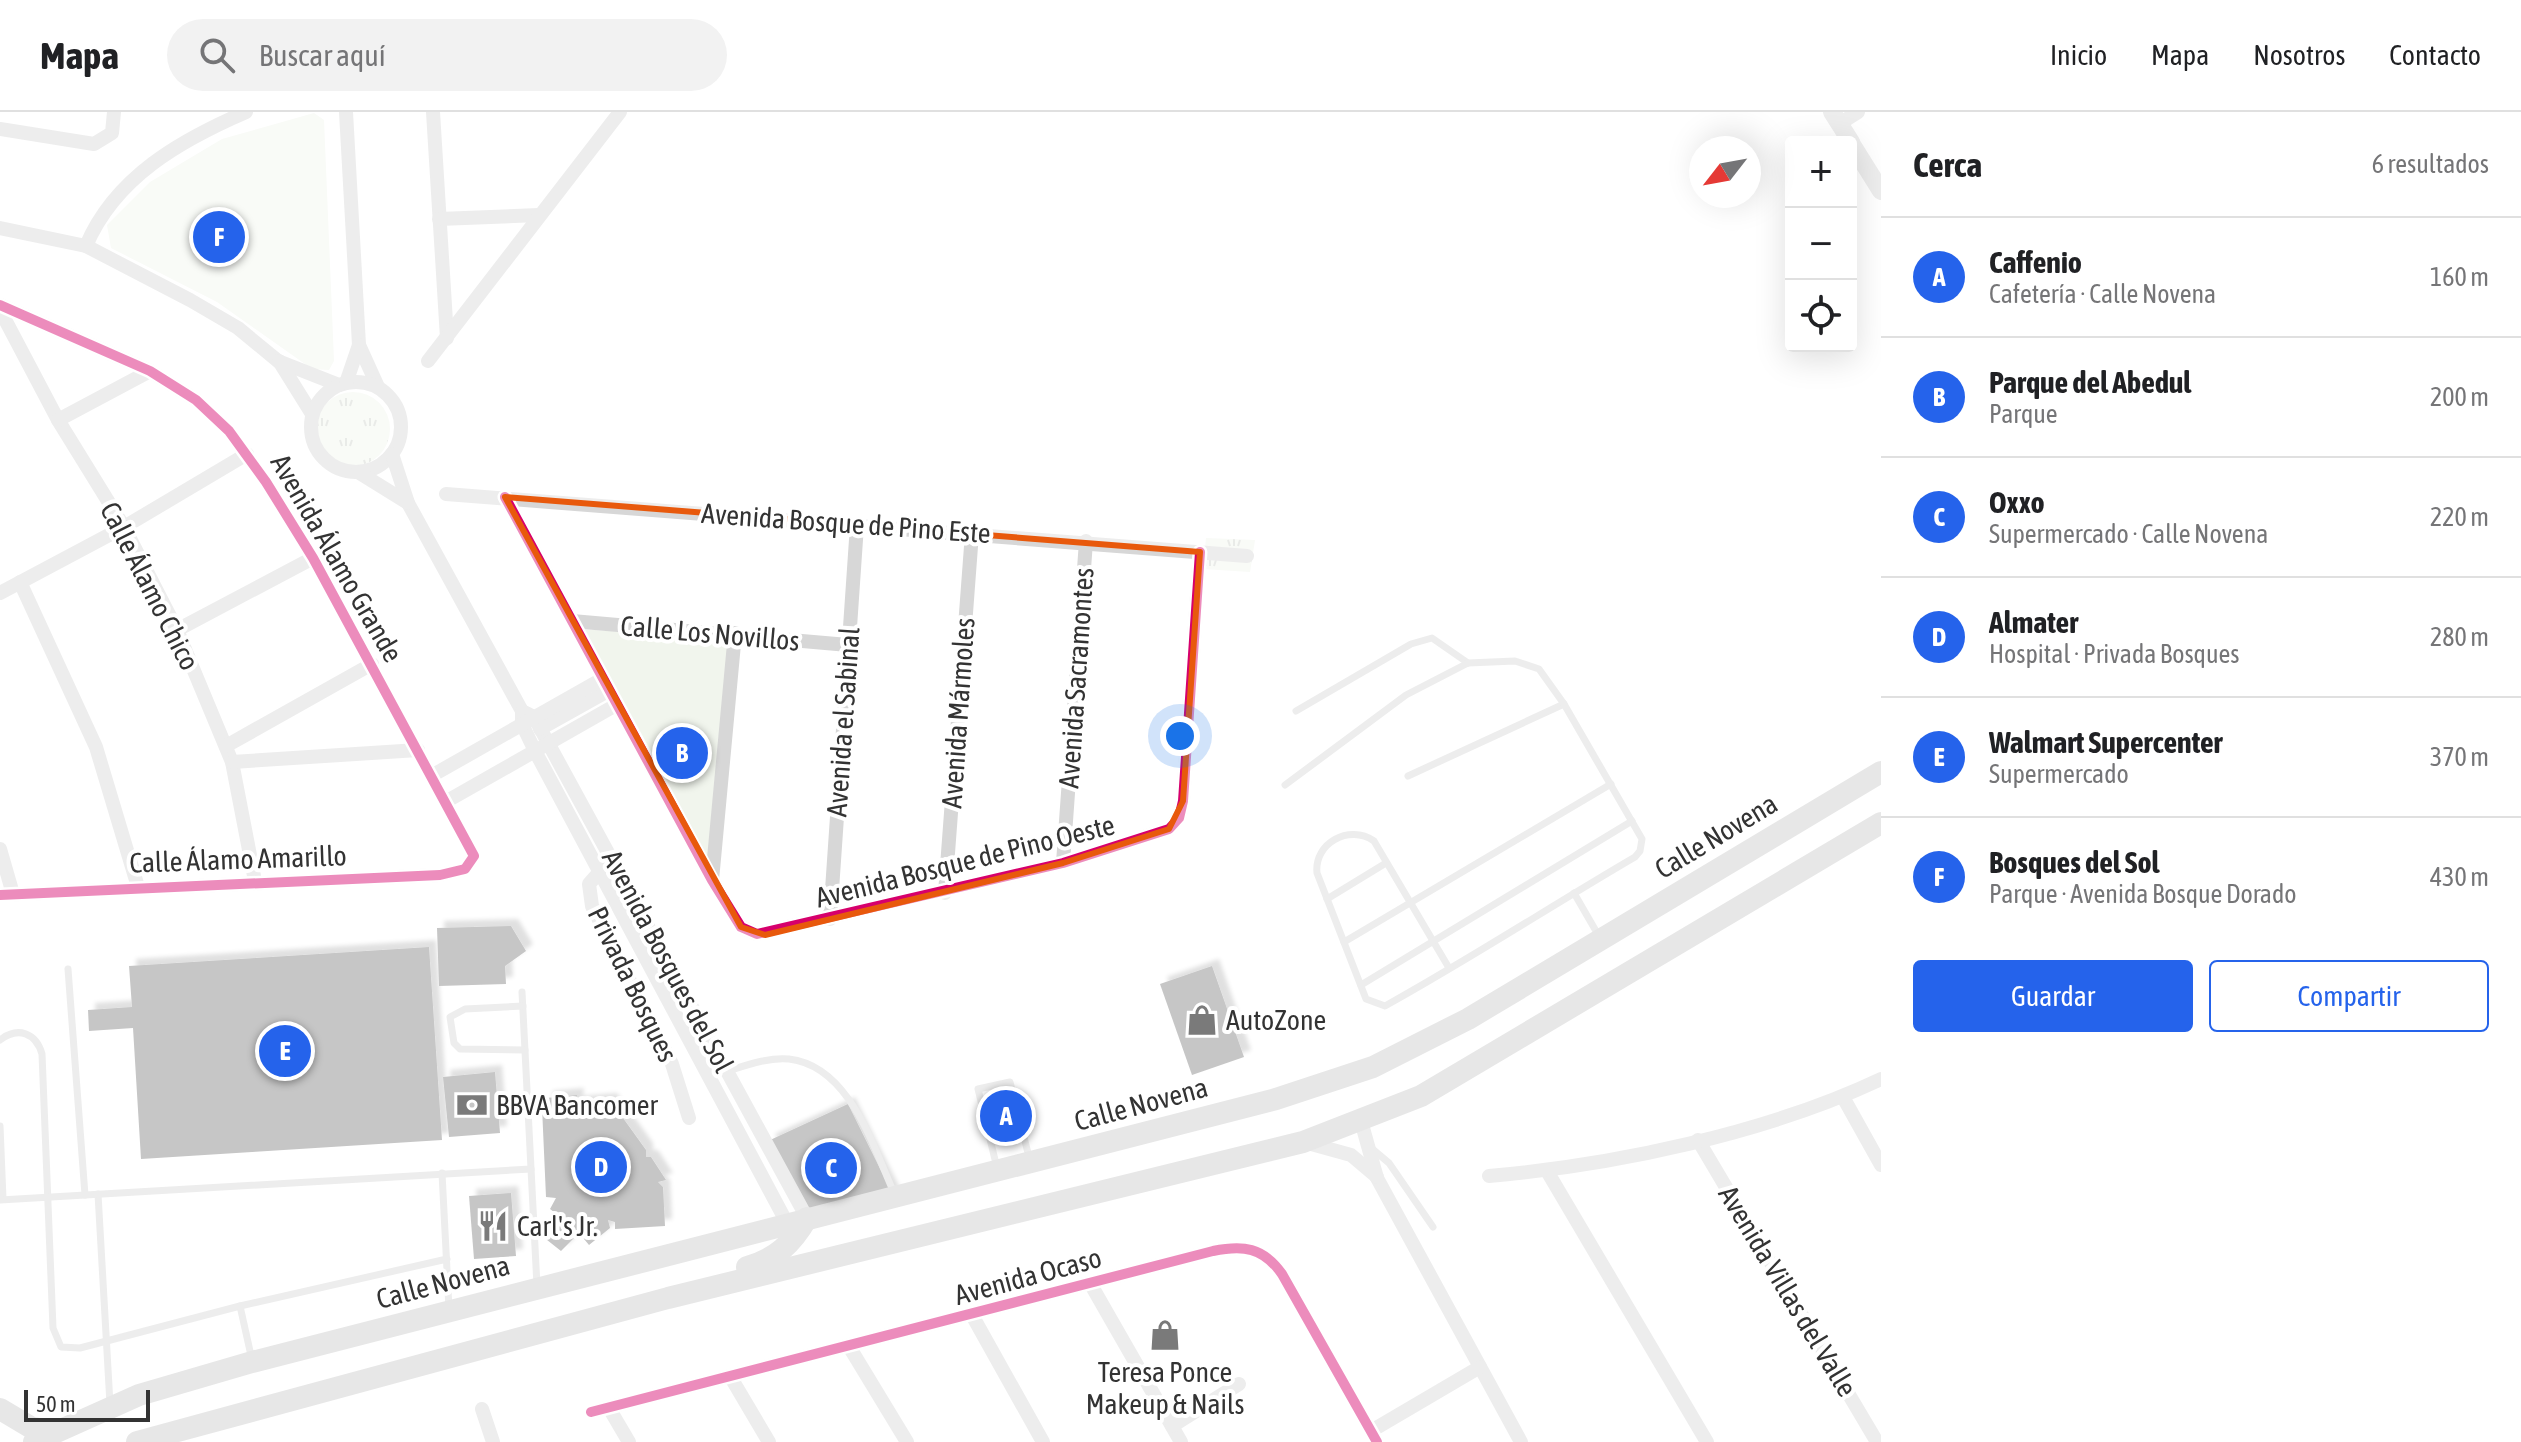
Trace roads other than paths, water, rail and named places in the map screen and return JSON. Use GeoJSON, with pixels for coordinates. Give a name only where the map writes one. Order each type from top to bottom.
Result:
{"type":"FeatureCollection","features":[{"type":"Feature","properties":{"kind":"main road","name":"Calle Novena"},"geometry":{"type":"LineString","coordinates":[[43,1437],[110,1406],[252,1362],[1276,1099],[1373,1067],[1468,1019],[1881,772]]}},
{"type":"Feature","properties":{"kind":"main road"},"geometry":{"type":"LineString","coordinates":[[137,1442],[668,1298],[1303,1142],[1421,1096],[1881,823]]}},
{"type":"Feature","properties":{"kind":"main road"},"geometry":{"type":"LineString","coordinates":[[668,1298],[697,1282],[770,1258],[792,1243],[797,1221]]}},
{"type":"Feature","properties":{"kind":"main road"},"geometry":{"type":"LineString","coordinates":[[0,1409],[43,1437]]}},
{"type":"Feature","properties":{"kind":"street"},"geometry":{"type":"LineString","coordinates":[[0,129],[94,144],[112,133],[114,112]]}},
{"type":"Feature","properties":{"kind":"street"},"geometry":{"type":"LineString","coordinates":[[86,246],[96,221],[146,168],[179,144],[246,112]]}},
{"type":"Feature","properties":{"kind":"street"},"geometry":{"type":"LineString","coordinates":[[346,112],[359,345],[378,387],[394,402],[401,423],[401,434],[392,454],[377,467],[358,472],[331,465],[317,451],[311,433],[312,414],[318,401],[342,384],[359,345]]}},
{"type":"Feature","properties":{"kind":"street"},"geometry":{"type":"LineString","coordinates":[[433,112],[447,338]]}},
{"type":"Feature","properties":{"kind":"street"},"geometry":{"type":"LineString","coordinates":[[428,361],[620,112]]}},
{"type":"Feature","properties":{"kind":"street"},"geometry":{"type":"LineString","coordinates":[[1847,136],[1836,118],[1858,112]]}},
{"type":"Feature","properties":{"kind":"street"},"geometry":{"type":"LineString","coordinates":[[1857,152],[1881,191]]}},
{"type":"Feature","properties":{"kind":"street"},"geometry":{"type":"LineString","coordinates":[[439,219],[539,215]]}},
{"type":"Feature","properties":{"kind":"street"},"geometry":{"type":"LineString","coordinates":[[0,228],[86,246],[149,276],[226,321],[278,361],[342,384],[362,382],[378,387]]}},
{"type":"Feature","properties":{"kind":"street","name":"Avenida Álamo Grande"},"geometry":{"type":"LineString","coordinates":[[0,308],[150,371],[213,414],[247,454],[313,558],[472,847],[474,861]]}},
{"type":"Feature","properties":{"kind":"street","name":"Calle Álamo Chico"},"geometry":{"type":"LineString","coordinates":[[0,308],[58,420],[124,527],[177,630],[232,762],[255,881]]}},
{"type":"Feature","properties":{"kind":"street"},"geometry":{"type":"LineString","coordinates":[[278,361],[312,414]]}},
{"type":"Feature","properties":{"kind":"street"},"geometry":{"type":"LineString","coordinates":[[58,420],[150,371]]}},
{"type":"Feature","properties":{"kind":"street"},"geometry":{"type":"LineString","coordinates":[[0,593],[124,527],[247,454]]}},
{"type":"Feature","properties":{"kind":"street","name":"Avenida Bosques del Sol"},"geometry":{"type":"LineString","coordinates":[[392,454],[408,503],[530,720],[599,870],[797,1221]]}},
{"type":"Feature","properties":{"kind":"street","name":"Avenida Bosques del Sol"},"geometry":{"type":"LineString","coordinates":[[358,472],[408,503]]}},
{"type":"Feature","properties":{"kind":"street","name":"Avenida Bosque de Pino Este"},"geometry":{"type":"LineString","coordinates":[[446,494],[1086,541],[1247,556]]}},
{"type":"Feature","properties":{"kind":"street"},"geometry":{"type":"LineString","coordinates":[[505,497],[712,880]]}},
{"type":"Feature","properties":{"kind":"street","name":"Avenida el Sabinal"},"geometry":{"type":"LineString","coordinates":[[830,919],[857,525]]}},
{"type":"Feature","properties":{"kind":"street","name":"Avenida Mármoles"},"geometry":{"type":"LineString","coordinates":[[945,893],[972,533]]}},
{"type":"Feature","properties":{"kind":"street","name":"Avenida Sacramontes"},"geometry":{"type":"LineString","coordinates":[[1063,863],[1086,541]]}},
{"type":"Feature","properties":{"kind":"street","name":"Avenida Bosque de Pino Oeste"},"geometry":{"type":"LineString","coordinates":[[712,880],[741,927],[765,935],[945,893],[1160,835],[1179,818],[1183,801],[1200,552]]}},
{"type":"Feature","properties":{"kind":"street"},"geometry":{"type":"LineString","coordinates":[[177,630],[313,558]]}},
{"type":"Feature","properties":{"kind":"street"},"geometry":{"type":"LineString","coordinates":[[20,582],[96,747],[138,887]]}},
{"type":"Feature","properties":{"kind":"street","name":"Calle Los Novillos"},"geometry":{"type":"LineString","coordinates":[[572,621],[848,645]]}},
{"type":"Feature","properties":{"kind":"street"},"geometry":{"type":"LineString","coordinates":[[712,880],[735,633]]}},
{"type":"Feature","properties":{"kind":"street"},"geometry":{"type":"LineString","coordinates":[[226,746],[372,664]]}},
{"type":"Feature","properties":{"kind":"street"},"geometry":{"type":"LineString","coordinates":[[433,775],[530,720],[609,692]]}},
{"type":"Feature","properties":{"kind":"street"},"geometry":{"type":"LineString","coordinates":[[447,801],[542,747],[609,692]]}},
{"type":"Feature","properties":{"kind":"street","name":"Avenida Bosques del Sol"},"geometry":{"type":"LineString","coordinates":[[542,747],[614,860],[728,1071],[797,1221]]}},
{"type":"Feature","properties":{"kind":"street"},"geometry":{"type":"LineString","coordinates":[[232,762],[418,750]]}},
{"type":"Feature","properties":{"kind":"street"},"geometry":{"type":"LineString","coordinates":[[0,849],[6,895]]}},
{"type":"Feature","properties":{"kind":"street","name":"Privada Bosques"},"geometry":{"type":"LineString","coordinates":[[614,860],[599,870],[588,890],[592,906],[681,1084],[689,1118]]}},
{"type":"Feature","properties":{"kind":"street","name":"Calle Álamo Amarillo"},"geometry":{"type":"LineString","coordinates":[[6,895],[255,881],[440,875],[465,869],[474,861]]}},
{"type":"Feature","properties":{"kind":"street"},"geometry":{"type":"LineString","coordinates":[[1489,1176],[1547,1171],[1698,1140],[1843,1097],[1881,1079]]}},
{"type":"Feature","properties":{"kind":"street"},"geometry":{"type":"LineString","coordinates":[[1843,1097],[1881,1165]]}},
{"type":"Feature","properties":{"kind":"street"},"geometry":{"type":"LineString","coordinates":[[1361,1121],[1377,1178],[1521,1442]]}},
{"type":"Feature","properties":{"kind":"street","name":"Avenida Villas del Valle"},"geometry":{"type":"LineString","coordinates":[[1698,1140],[1877,1442]]}},
{"type":"Feature","properties":{"kind":"street"},"geometry":{"type":"LineString","coordinates":[[1303,1142],[1351,1155],[1377,1178]]}},
{"type":"Feature","properties":{"kind":"street"},"geometry":{"type":"LineString","coordinates":[[1547,1171],[1707,1442]]}},
{"type":"Feature","properties":{"kind":"street","name":"Avenida Ocaso"},"geometry":{"type":"LineString","coordinates":[[591,1412],[850,1348],[1213,1251],[1248,1247],[1259,1251],[1282,1274],[1374,1436]]}},
{"type":"Feature","properties":{"kind":"street"},"geometry":{"type":"LineString","coordinates":[[1090,1283],[1181,1442]]}},
{"type":"Feature","properties":{"kind":"street"},"geometry":{"type":"LineString","coordinates":[[972,1315],[1043,1442]]}},
{"type":"Feature","properties":{"kind":"street"},"geometry":{"type":"LineString","coordinates":[[850,1348],[907,1442]]}},
{"type":"Feature","properties":{"kind":"street"},"geometry":{"type":"LineString","coordinates":[[1374,1436],[1480,1367]]}},
{"type":"Feature","properties":{"kind":"street"},"geometry":{"type":"LineString","coordinates":[[730,1376],[769,1442]]}},
{"type":"Feature","properties":{"kind":"street"},"geometry":{"type":"LineString","coordinates":[[1172,1426],[1239,1384]]}},
{"type":"Feature","properties":{"kind":"street"},"geometry":{"type":"LineString","coordinates":[[609,1408],[629,1442]]}},
{"type":"Feature","properties":{"kind":"street"},"geometry":{"type":"LineString","coordinates":[[482,1409],[489,1441]]}},
{"type":"Feature","properties":{"kind":"lane"},"geometry":{"type":"LineString","coordinates":[[1296,711],[1411,644],[1432,638],[1468,663]]}},
{"type":"Feature","properties":{"kind":"lane"},"geometry":{"type":"LineString","coordinates":[[1285,785],[1406,695],[1468,663],[1515,661],[1539,669],[1564,704],[1642,839],[1640,851],[1574,893],[1449,968],[1385,1006],[1366,999],[1317,873],[1316,858],[1320,850],[1351,832],[1362,833],[1374,841],[1449,968]]}},
{"type":"Feature","properties":{"kind":"lane"},"geometry":{"type":"LineString","coordinates":[[1408,776],[1564,704]]}},
{"type":"Feature","properties":{"kind":"lane"},"geometry":{"type":"LineString","coordinates":[[1344,942],[1611,784]]}},
{"type":"Feature","properties":{"kind":"lane"},"geometry":{"type":"LineString","coordinates":[[1361,985],[1632,821]]}},
{"type":"Feature","properties":{"kind":"lane"},"geometry":{"type":"LineString","coordinates":[[1327,899],[1386,863]]}},
{"type":"Feature","properties":{"kind":"lane"},"geometry":{"type":"LineString","coordinates":[[1574,893],[1601,940]]}},
{"type":"Feature","properties":{"kind":"lane"},"geometry":{"type":"LineString","coordinates":[[68,969],[85,1195]]}},
{"type":"Feature","properties":{"kind":"lane"},"geometry":{"type":"LineString","coordinates":[[522,992],[537,1288]]}},
{"type":"Feature","properties":{"kind":"lane"},"geometry":{"type":"LineString","coordinates":[[523,1006],[465,1009],[450,1017],[454,1043],[460,1049],[525,1050]]}},
{"type":"Feature","properties":{"kind":"lane"},"geometry":{"type":"LineString","coordinates":[[0,1040],[7,1034],[22,1033],[34,1036],[40,1047],[56,1339],[61,1347],[71,1349],[240,1306],[447,1259]]}},
{"type":"Feature","properties":{"kind":"lane"},"geometry":{"type":"LineString","coordinates":[[728,1071],[787,1059],[812,1064],[825,1072],[850,1102],[896,1197]]}},
{"type":"Feature","properties":{"kind":"lane"},"geometry":{"type":"LineString","coordinates":[[998,1172],[978,1089],[1010,1082],[1031,1163]]}},
{"type":"Feature","properties":{"kind":"lane"},"geometry":{"type":"LineString","coordinates":[[982,1104],[1013,1096]]}},
{"type":"Feature","properties":{"kind":"lane"},"geometry":{"type":"LineString","coordinates":[[0,1126],[2,1199],[531,1169]]}},
{"type":"Feature","properties":{"kind":"lane"},"geometry":{"type":"LineString","coordinates":[[991,1142],[1023,1134]]}},
{"type":"Feature","properties":{"kind":"lane"},"geometry":{"type":"LineString","coordinates":[[1368,1146],[1389,1163],[1433,1227]]}},
{"type":"Feature","properties":{"kind":"lane"},"geometry":{"type":"LineString","coordinates":[[442,1173],[449,1311]]}},
{"type":"Feature","properties":{"kind":"lane"},"geometry":{"type":"LineString","coordinates":[[98,1194],[110,1406]]}},
{"type":"Feature","properties":{"kind":"lane"},"geometry":{"type":"LineString","coordinates":[[240,1306],[252,1362]]}},
{"type":"Feature","properties":{"kind":"place","name":"Bosques del Sol"},"geometry":{"type":"Point","coordinates":[219,237]}},
{"type":"Feature","properties":{"kind":"place","name":"Parque del Abedul"},"geometry":{"type":"Point","coordinates":[682,753]}},
{"type":"Feature","properties":{"kind":"place","name":"AutoZone"},"geometry":{"type":"Point","coordinates":[1202,1020]}},
{"type":"Feature","properties":{"kind":"place","name":"Walmart Supercenter"},"geometry":{"type":"Point","coordinates":[285,1051]}},
{"type":"Feature","properties":{"kind":"place","name":"BBVA Bancomer"},"geometry":{"type":"Point","coordinates":[472,1105]}},
{"type":"Feature","properties":{"kind":"place","name":"Caffenio"},"geometry":{"type":"Point","coordinates":[1006,1116]}},
{"type":"Feature","properties":{"kind":"place","name":"Almater"},"geometry":{"type":"Point","coordinates":[601,1167]}},
{"type":"Feature","properties":{"kind":"place","name":"Oxxo"},"geometry":{"type":"Point","coordinates":[831,1168]}},
{"type":"Feature","properties":{"kind":"place","name":"Carl's Jr."},"geometry":{"type":"Point","coordinates":[493,1226]}},
{"type":"Feature","properties":{"kind":"place","name":"Teresa Ponce Makeup & Nails"},"geometry":{"type":"Point","coordinates":[1165,1335]}}]}
